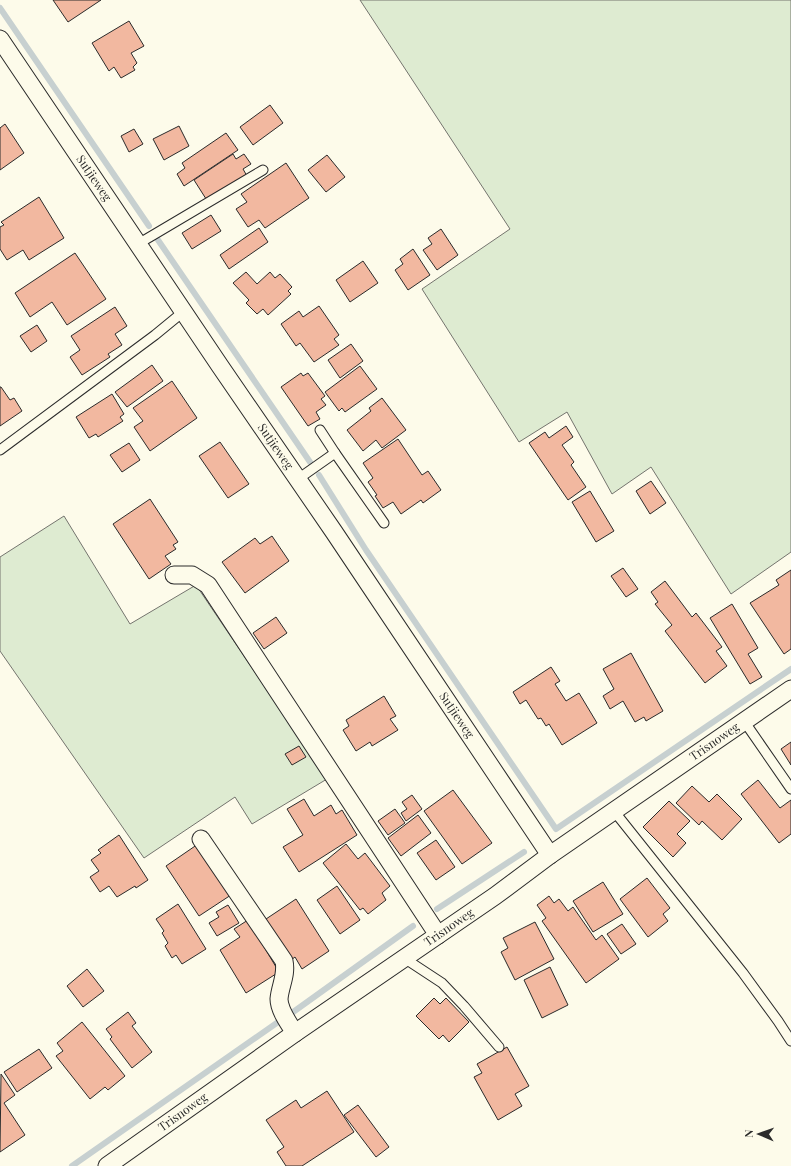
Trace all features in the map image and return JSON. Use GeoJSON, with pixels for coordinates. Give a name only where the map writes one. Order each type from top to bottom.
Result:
{"type":"FeatureCollection","features":[{"type":"Feature","properties":{"kind":"street","name":"Sutjieweg"},"geometry":{"type":"LineString","coordinates":[[0,39],[550,855]]}},
{"type":"Feature","properties":{"kind":"street"},"geometry":{"type":"LineString","coordinates":[[174,575],[192,575],[208,585],[438,935]]}},
{"type":"Feature","properties":{"kind":"street","name":"Trisnoweg"},"geometry":{"type":"LineString","coordinates":[[107,1166],[295,1033],[495,896],[550,855],[791,688]]}},
{"type":"Feature","properties":{"kind":"street"},"geometry":{"type":"LineString","coordinates":[[202,839],[284,961],[286,969],[279,1000],[282,1010],[295,1033]]}},
{"type":"Feature","properties":{"kind":"lane"},"geometry":{"type":"LineString","coordinates":[[138,244],[263,170]]}},
{"type":"Feature","properties":{"kind":"lane"},"geometry":{"type":"LineString","coordinates":[[0,450],[155,335],[183,312]]}},
{"type":"Feature","properties":{"kind":"lane"},"geometry":{"type":"LineString","coordinates":[[320,430],[384,523]]}},
{"type":"Feature","properties":{"kind":"lane"},"geometry":{"type":"LineString","coordinates":[[298,479],[336,453]]}},
{"type":"Feature","properties":{"kind":"lane"},"geometry":{"type":"LineString","coordinates":[[744,721],[791,789]]}},
{"type":"Feature","properties":{"kind":"lane"},"geometry":{"type":"LineString","coordinates":[[614,811],[743,973],[791,1041]]}},
{"type":"Feature","properties":{"kind":"lane"},"geometry":{"type":"LineString","coordinates":[[404,958],[442,983],[499,1047]]}},
{"type":"Feature","properties":{"kind":"green space"},"geometry":{"type":"Polygon","coordinates":[[[360,0],[791,0],[791,552],[731,594],[651,467],[612,494],[567,412],[519,442],[422,289],[510,229],[360,0]]]}},
{"type":"Feature","properties":{"kind":"green space"},"geometry":{"type":"Polygon","coordinates":[[[64,516],[130,624],[196,585],[327,779],[252,824],[235,797],[144,858],[0,651],[0,557],[64,516]]]}},
{"type":"Feature","properties":{"kind":"building"},"geometry":{"type":"Polygon","coordinates":[[[53,0],[101,0],[68,22],[53,0]]]}},
{"type":"Feature","properties":{"kind":"building"},"geometry":{"type":"Polygon","coordinates":[[[129,21],[144,46],[131,53],[137,63],[133,67],[135,70],[121,78],[114,67],[109,71],[92,43],[129,21]]]}},
{"type":"Feature","properties":{"kind":"building"},"geometry":{"type":"Polygon","coordinates":[[[270,105],[283,123],[253,145],[240,127],[270,105]]]}},
{"type":"Feature","properties":{"kind":"building"},"geometry":{"type":"Polygon","coordinates":[[[5,124],[24,153],[0,170],[0,128],[5,124]]]}},
{"type":"Feature","properties":{"kind":"building"},"geometry":{"type":"Polygon","coordinates":[[[179,126],[189,146],[164,160],[153,139],[179,126]]]}},
{"type":"Feature","properties":{"kind":"building"},"geometry":{"type":"Polygon","coordinates":[[[134,129],[143,144],[129,152],[121,136],[134,129]]]}},
{"type":"Feature","properties":{"kind":"building"},"geometry":{"type":"Polygon","coordinates":[[[226,133],[238,150],[184,186],[177,174],[185,168],[182,163],[226,133]]]}},
{"type":"Feature","properties":{"kind":"building"},"geometry":{"type":"Polygon","coordinates":[[[233,154],[236,159],[244,154],[251,164],[243,169],[247,176],[208,202],[194,180],[233,154]]]}},
{"type":"Feature","properties":{"kind":"building"},"geometry":{"type":"Polygon","coordinates":[[[327,155],[345,177],[326,192],[308,170],[327,155]]]}},
{"type":"Feature","properties":{"kind":"building"},"geometry":{"type":"Polygon","coordinates":[[[286,163],[309,198],[265,228],[259,220],[248,227],[236,209],[247,202],[241,194],[286,163]]]}},
{"type":"Feature","properties":{"kind":"building"},"geometry":{"type":"Polygon","coordinates":[[[39,197],[64,238],[29,260],[23,250],[7,260],[0,249],[0,227],[4,225],[1,222],[39,197]]]}},
{"type":"Feature","properties":{"kind":"building"},"geometry":{"type":"Polygon","coordinates":[[[211,215],[221,231],[192,249],[182,233],[211,215]]]}},
{"type":"Feature","properties":{"kind":"building"},"geometry":{"type":"Polygon","coordinates":[[[259,228],[268,242],[229,269],[220,255],[259,228]]]}},
{"type":"Feature","properties":{"kind":"building"},"geometry":{"type":"Polygon","coordinates":[[[441,229],[458,255],[437,270],[423,250],[432,244],[428,238],[441,229]]]}},
{"type":"Feature","properties":{"kind":"building"},"geometry":{"type":"Polygon","coordinates":[[[413,249],[430,275],[408,290],[395,270],[403,264],[400,259],[413,249]]]}},
{"type":"Feature","properties":{"kind":"building"},"geometry":{"type":"Polygon","coordinates":[[[75,253],[106,299],[67,325],[52,302],[30,317],[15,293],[75,253]]]}},
{"type":"Feature","properties":{"kind":"building"},"geometry":{"type":"Polygon","coordinates":[[[363,261],[378,283],[350,302],[336,280],[363,261]]]}},
{"type":"Feature","properties":{"kind":"building"},"geometry":{"type":"Polygon","coordinates":[[[246,272],[257,284],[270,272],[275,278],[280,274],[292,287],[288,291],[291,294],[268,315],[263,309],[257,314],[246,303],[249,300],[233,283],[246,272]]]}},
{"type":"Feature","properties":{"kind":"building"},"geometry":{"type":"Polygon","coordinates":[[[319,306],[339,335],[334,339],[339,345],[314,362],[300,343],[296,346],[281,324],[299,311],[303,317],[319,306]]]}},
{"type":"Feature","properties":{"kind":"building"},"geometry":{"type":"Polygon","coordinates":[[[115,307],[127,326],[115,334],[122,345],[108,354],[110,357],[82,375],[70,357],[80,350],[71,336],[115,307]]]}},
{"type":"Feature","properties":{"kind":"building"},"geometry":{"type":"Polygon","coordinates":[[[37,325],[47,341],[31,352],[20,336],[37,325]]]}},
{"type":"Feature","properties":{"kind":"building"},"geometry":{"type":"Polygon","coordinates":[[[351,344],[363,361],[340,378],[328,360],[351,344]]]}},
{"type":"Feature","properties":{"kind":"building"},"geometry":{"type":"Polygon","coordinates":[[[152,365],[163,381],[127,407],[115,392],[152,365]]]}},
{"type":"Feature","properties":{"kind":"building"},"geometry":{"type":"Polygon","coordinates":[[[360,366],[377,389],[345,412],[342,408],[339,411],[325,392],[360,366]]]}},
{"type":"Feature","properties":{"kind":"building"},"geometry":{"type":"Polygon","coordinates":[[[301,373],[303,376],[308,373],[325,396],[321,399],[326,405],[316,412],[320,419],[308,426],[281,387],[301,373]]]}},
{"type":"Feature","properties":{"kind":"building"},"geometry":{"type":"Polygon","coordinates":[[[172,381],[197,418],[150,451],[134,427],[143,421],[133,408],[172,381]]]}},
{"type":"Feature","properties":{"kind":"building"},"geometry":{"type":"Polygon","coordinates":[[[0,387],[10,400],[14,398],[22,411],[0,426],[0,387]]]}},
{"type":"Feature","properties":{"kind":"building"},"geometry":{"type":"Polygon","coordinates":[[[112,394],[124,414],[120,417],[123,421],[98,437],[96,434],[89,438],[76,417],[112,394]]]}},
{"type":"Feature","properties":{"kind":"building"},"geometry":{"type":"Polygon","coordinates":[[[382,398],[406,430],[382,448],[376,440],[363,451],[347,430],[371,411],[369,408],[382,398]]]}},
{"type":"Feature","properties":{"kind":"building"},"geometry":{"type":"Polygon","coordinates":[[[566,426],[573,437],[562,445],[574,462],[571,465],[586,487],[568,500],[529,443],[545,432],[549,438],[566,426]]]}},
{"type":"Feature","properties":{"kind":"building"},"geometry":{"type":"Polygon","coordinates":[[[398,439],[422,475],[428,471],[441,490],[423,503],[421,500],[401,514],[393,502],[383,508],[375,496],[377,495],[368,482],[373,478],[363,463],[398,439]]]}},
{"type":"Feature","properties":{"kind":"building"},"geometry":{"type":"Polygon","coordinates":[[[220,442],[249,484],[228,498],[199,456],[220,442]]]}},
{"type":"Feature","properties":{"kind":"building"},"geometry":{"type":"Polygon","coordinates":[[[129,443],[140,460],[122,472],[110,455],[129,443]]]}},
{"type":"Feature","properties":{"kind":"building"},"geometry":{"type":"Polygon","coordinates":[[[651,481],[666,503],[650,514],[636,491],[651,481]]]}},
{"type":"Feature","properties":{"kind":"building"},"geometry":{"type":"Polygon","coordinates":[[[590,491],[614,531],[596,542],[572,502],[590,491]]]}},
{"type":"Feature","properties":{"kind":"building"},"geometry":{"type":"Polygon","coordinates":[[[150,499],[178,542],[173,545],[176,549],[165,556],[171,564],[149,579],[113,524],[150,499]]]}},
{"type":"Feature","properties":{"kind":"building"},"geometry":{"type":"Polygon","coordinates":[[[272,536],[289,561],[245,593],[222,562],[255,538],[260,544],[272,536]]]}},
{"type":"Feature","properties":{"kind":"building"},"geometry":{"type":"Polygon","coordinates":[[[623,568],[638,589],[626,597],[611,576],[623,568]]]}},
{"type":"Feature","properties":{"kind":"building"},"geometry":{"type":"Polygon","coordinates":[[[791,570],[791,649],[784,654],[750,603],[779,585],[776,580],[791,570]]]}},
{"type":"Feature","properties":{"kind":"building"},"geometry":{"type":"Polygon","coordinates":[[[665,581],[692,617],[696,613],[722,647],[716,651],[727,666],[705,683],[665,631],[672,625],[655,604],[658,602],[651,592],[665,581]]]}},
{"type":"Feature","properties":{"kind":"building"},"geometry":{"type":"Polygon","coordinates":[[[732,604],[758,648],[748,654],[762,677],[750,684],[710,618],[732,604]]]}},
{"type":"Feature","properties":{"kind":"building"},"geometry":{"type":"Polygon","coordinates":[[[276,617],[287,633],[264,649],[253,633],[276,617]]]}},
{"type":"Feature","properties":{"kind":"building"},"geometry":{"type":"Polygon","coordinates":[[[631,653],[663,711],[646,721],[644,717],[635,722],[623,701],[610,709],[603,696],[614,689],[603,669],[631,653]]]}},
{"type":"Feature","properties":{"kind":"building"},"geometry":{"type":"Polygon","coordinates":[[[551,667],[560,681],[555,684],[566,701],[579,693],[597,723],[562,745],[549,724],[546,726],[541,718],[538,719],[526,700],[520,704],[513,692],[551,667]]]}},
{"type":"Feature","properties":{"kind":"building"},"geometry":{"type":"Polygon","coordinates":[[[384,696],[396,716],[390,719],[398,730],[372,746],[370,742],[356,751],[343,730],[349,726],[346,720],[384,696]]]}},
{"type":"Feature","properties":{"kind":"building"},"geometry":{"type":"Polygon","coordinates":[[[791,742],[791,765],[781,749],[791,742]]]}},
{"type":"Feature","properties":{"kind":"building"},"geometry":{"type":"Polygon","coordinates":[[[299,746],[306,757],[292,765],[285,754],[299,746]]]}},
{"type":"Feature","properties":{"kind":"building"},"geometry":{"type":"Polygon","coordinates":[[[758,780],[780,808],[791,800],[791,834],[779,843],[741,794],[758,780]]]}},
{"type":"Feature","properties":{"kind":"building"},"geometry":{"type":"Polygon","coordinates":[[[692,786],[709,802],[717,794],[742,819],[722,840],[702,821],[699,825],[676,803],[692,786]]]}},
{"type":"Feature","properties":{"kind":"building"},"geometry":{"type":"Polygon","coordinates":[[[453,790],[492,843],[462,864],[424,811],[453,790]]]}},
{"type":"Feature","properties":{"kind":"building"},"geometry":{"type":"Polygon","coordinates":[[[412,795],[422,809],[406,821],[401,813],[407,809],[402,802],[412,795]]]}},
{"type":"Feature","properties":{"kind":"building"},"geometry":{"type":"Polygon","coordinates":[[[304,799],[314,816],[331,805],[336,814],[342,810],[357,835],[299,872],[283,847],[303,835],[287,809],[304,799]]]}},
{"type":"Feature","properties":{"kind":"building"},"geometry":{"type":"Polygon","coordinates":[[[669,801],[690,821],[677,834],[686,843],[673,857],[643,827],[669,801]]]}},
{"type":"Feature","properties":{"kind":"building"},"geometry":{"type":"Polygon","coordinates":[[[395,809],[405,823],[388,835],[378,821],[395,809]]]}},
{"type":"Feature","properties":{"kind":"building"},"geometry":{"type":"Polygon","coordinates":[[[418,815],[431,833],[401,856],[388,838],[418,815]]]}},
{"type":"Feature","properties":{"kind":"building"},"geometry":{"type":"Polygon","coordinates":[[[119,835],[148,880],[136,888],[135,886],[117,897],[109,886],[100,892],[90,877],[99,871],[91,860],[101,853],[98,850],[119,835]]]}},
{"type":"Feature","properties":{"kind":"building"},"geometry":{"type":"Polygon","coordinates":[[[436,840],[455,867],[436,880],[417,853],[436,840]]]}},
{"type":"Feature","properties":{"kind":"building"},"geometry":{"type":"Polygon","coordinates":[[[201,842],[234,893],[199,916],[166,866],[201,842]]]}},
{"type":"Feature","properties":{"kind":"building"},"geometry":{"type":"Polygon","coordinates":[[[346,844],[358,859],[365,853],[390,886],[382,893],[386,900],[368,914],[363,908],[360,910],[323,863],[346,844]]]}},
{"type":"Feature","properties":{"kind":"building"},"geometry":{"type":"Polygon","coordinates":[[[647,878],[670,908],[663,914],[668,921],[648,937],[620,899],[647,878]]]}},
{"type":"Feature","properties":{"kind":"building"},"geometry":{"type":"Polygon","coordinates":[[[603,882],[623,914],[593,932],[573,901],[603,882]]]}},
{"type":"Feature","properties":{"kind":"building"},"geometry":{"type":"Polygon","coordinates":[[[337,886],[360,920],[340,934],[317,900],[337,886]]]}},
{"type":"Feature","properties":{"kind":"building"},"geometry":{"type":"Polygon","coordinates":[[[549,896],[554,903],[559,899],[568,911],[573,907],[596,940],[602,935],[619,959],[586,983],[542,921],[546,918],[537,905],[549,896]]]}},
{"type":"Feature","properties":{"kind":"building"},"geometry":{"type":"Polygon","coordinates":[[[296,899],[329,951],[302,969],[295,957],[291,960],[260,923],[296,899]]]}},
{"type":"Feature","properties":{"kind":"building"},"geometry":{"type":"Polygon","coordinates":[[[178,904],[206,949],[182,964],[176,955],[172,958],[165,946],[168,943],[162,933],[164,931],[156,919],[178,904]]]}},
{"type":"Feature","properties":{"kind":"building"},"geometry":{"type":"Polygon","coordinates":[[[228,905],[239,923],[217,936],[209,923],[219,917],[216,912],[228,905]]]}},
{"type":"Feature","properties":{"kind":"building"},"geometry":{"type":"Polygon","coordinates":[[[248,920],[279,972],[246,993],[220,950],[240,937],[234,929],[248,920]]]}},
{"type":"Feature","properties":{"kind":"building"},"geometry":{"type":"Polygon","coordinates":[[[535,922],[554,959],[515,980],[501,952],[508,948],[503,938],[535,922]]]}},
{"type":"Feature","properties":{"kind":"building"},"geometry":{"type":"Polygon","coordinates":[[[622,924],[636,944],[621,954],[607,934],[622,924]]]}},
{"type":"Feature","properties":{"kind":"building"},"geometry":{"type":"Polygon","coordinates":[[[550,967],[568,1005],[542,1018],[524,980],[550,967]]]}},
{"type":"Feature","properties":{"kind":"building"},"geometry":{"type":"Polygon","coordinates":[[[87,969],[104,991],[83,1007],[67,986],[87,969]]]}},
{"type":"Feature","properties":{"kind":"building"},"geometry":{"type":"Polygon","coordinates":[[[434,998],[440,1004],[446,998],[469,1022],[449,1042],[443,1035],[439,1039],[416,1016],[434,998]]]}},
{"type":"Feature","properties":{"kind":"building"},"geometry":{"type":"Polygon","coordinates":[[[128,1012],[136,1023],[132,1026],[152,1052],[132,1068],[110,1039],[112,1037],[106,1029],[128,1012]]]}},
{"type":"Feature","properties":{"kind":"building"},"geometry":{"type":"Polygon","coordinates":[[[82,1022],[125,1076],[108,1090],[105,1087],[90,1099],[56,1056],[63,1051],[57,1043],[82,1022]]]}},
{"type":"Feature","properties":{"kind":"building"},"geometry":{"type":"Polygon","coordinates":[[[507,1047],[529,1086],[515,1094],[522,1106],[498,1120],[474,1077],[482,1073],[477,1064],[507,1047]]]}},
{"type":"Feature","properties":{"kind":"building"},"geometry":{"type":"Polygon","coordinates":[[[39,1049],[52,1068],[17,1092],[4,1072],[39,1049]]]}},
{"type":"Feature","properties":{"kind":"building"},"geometry":{"type":"Polygon","coordinates":[[[1,1074],[15,1095],[4,1103],[25,1135],[0,1152],[1,1074]]]}},
{"type":"Feature","properties":{"kind":"building"},"geometry":{"type":"Polygon","coordinates":[[[327,1091],[354,1132],[302,1166],[286,1166],[277,1152],[284,1147],[266,1120],[296,1100],[301,1108],[327,1091]]]}},
{"type":"Feature","properties":{"kind":"building"},"geometry":{"type":"Polygon","coordinates":[[[358,1105],[389,1147],[376,1157],[344,1115],[358,1105]]]}},
{"type":"Feature","properties":{"kind":"waterway"},"geometry":{"type":"LineString","coordinates":[[0,8],[149,226]]}},
{"type":"Feature","properties":{"kind":"waterway"},"geometry":{"type":"LineString","coordinates":[[158,240],[310,462]]}},
{"type":"Feature","properties":{"kind":"waterway"},"geometry":{"type":"LineString","coordinates":[[319,475],[366,550],[556,829],[791,669]]}},
{"type":"Feature","properties":{"kind":"waterway"},"geometry":{"type":"LineString","coordinates":[[437,909],[524,852]]}},
{"type":"Feature","properties":{"kind":"waterway"},"geometry":{"type":"LineString","coordinates":[[289,1015],[413,926]]}},
{"type":"Feature","properties":{"kind":"waterway"},"geometry":{"type":"LineString","coordinates":[[72,1166],[281,1020]]}}]}
